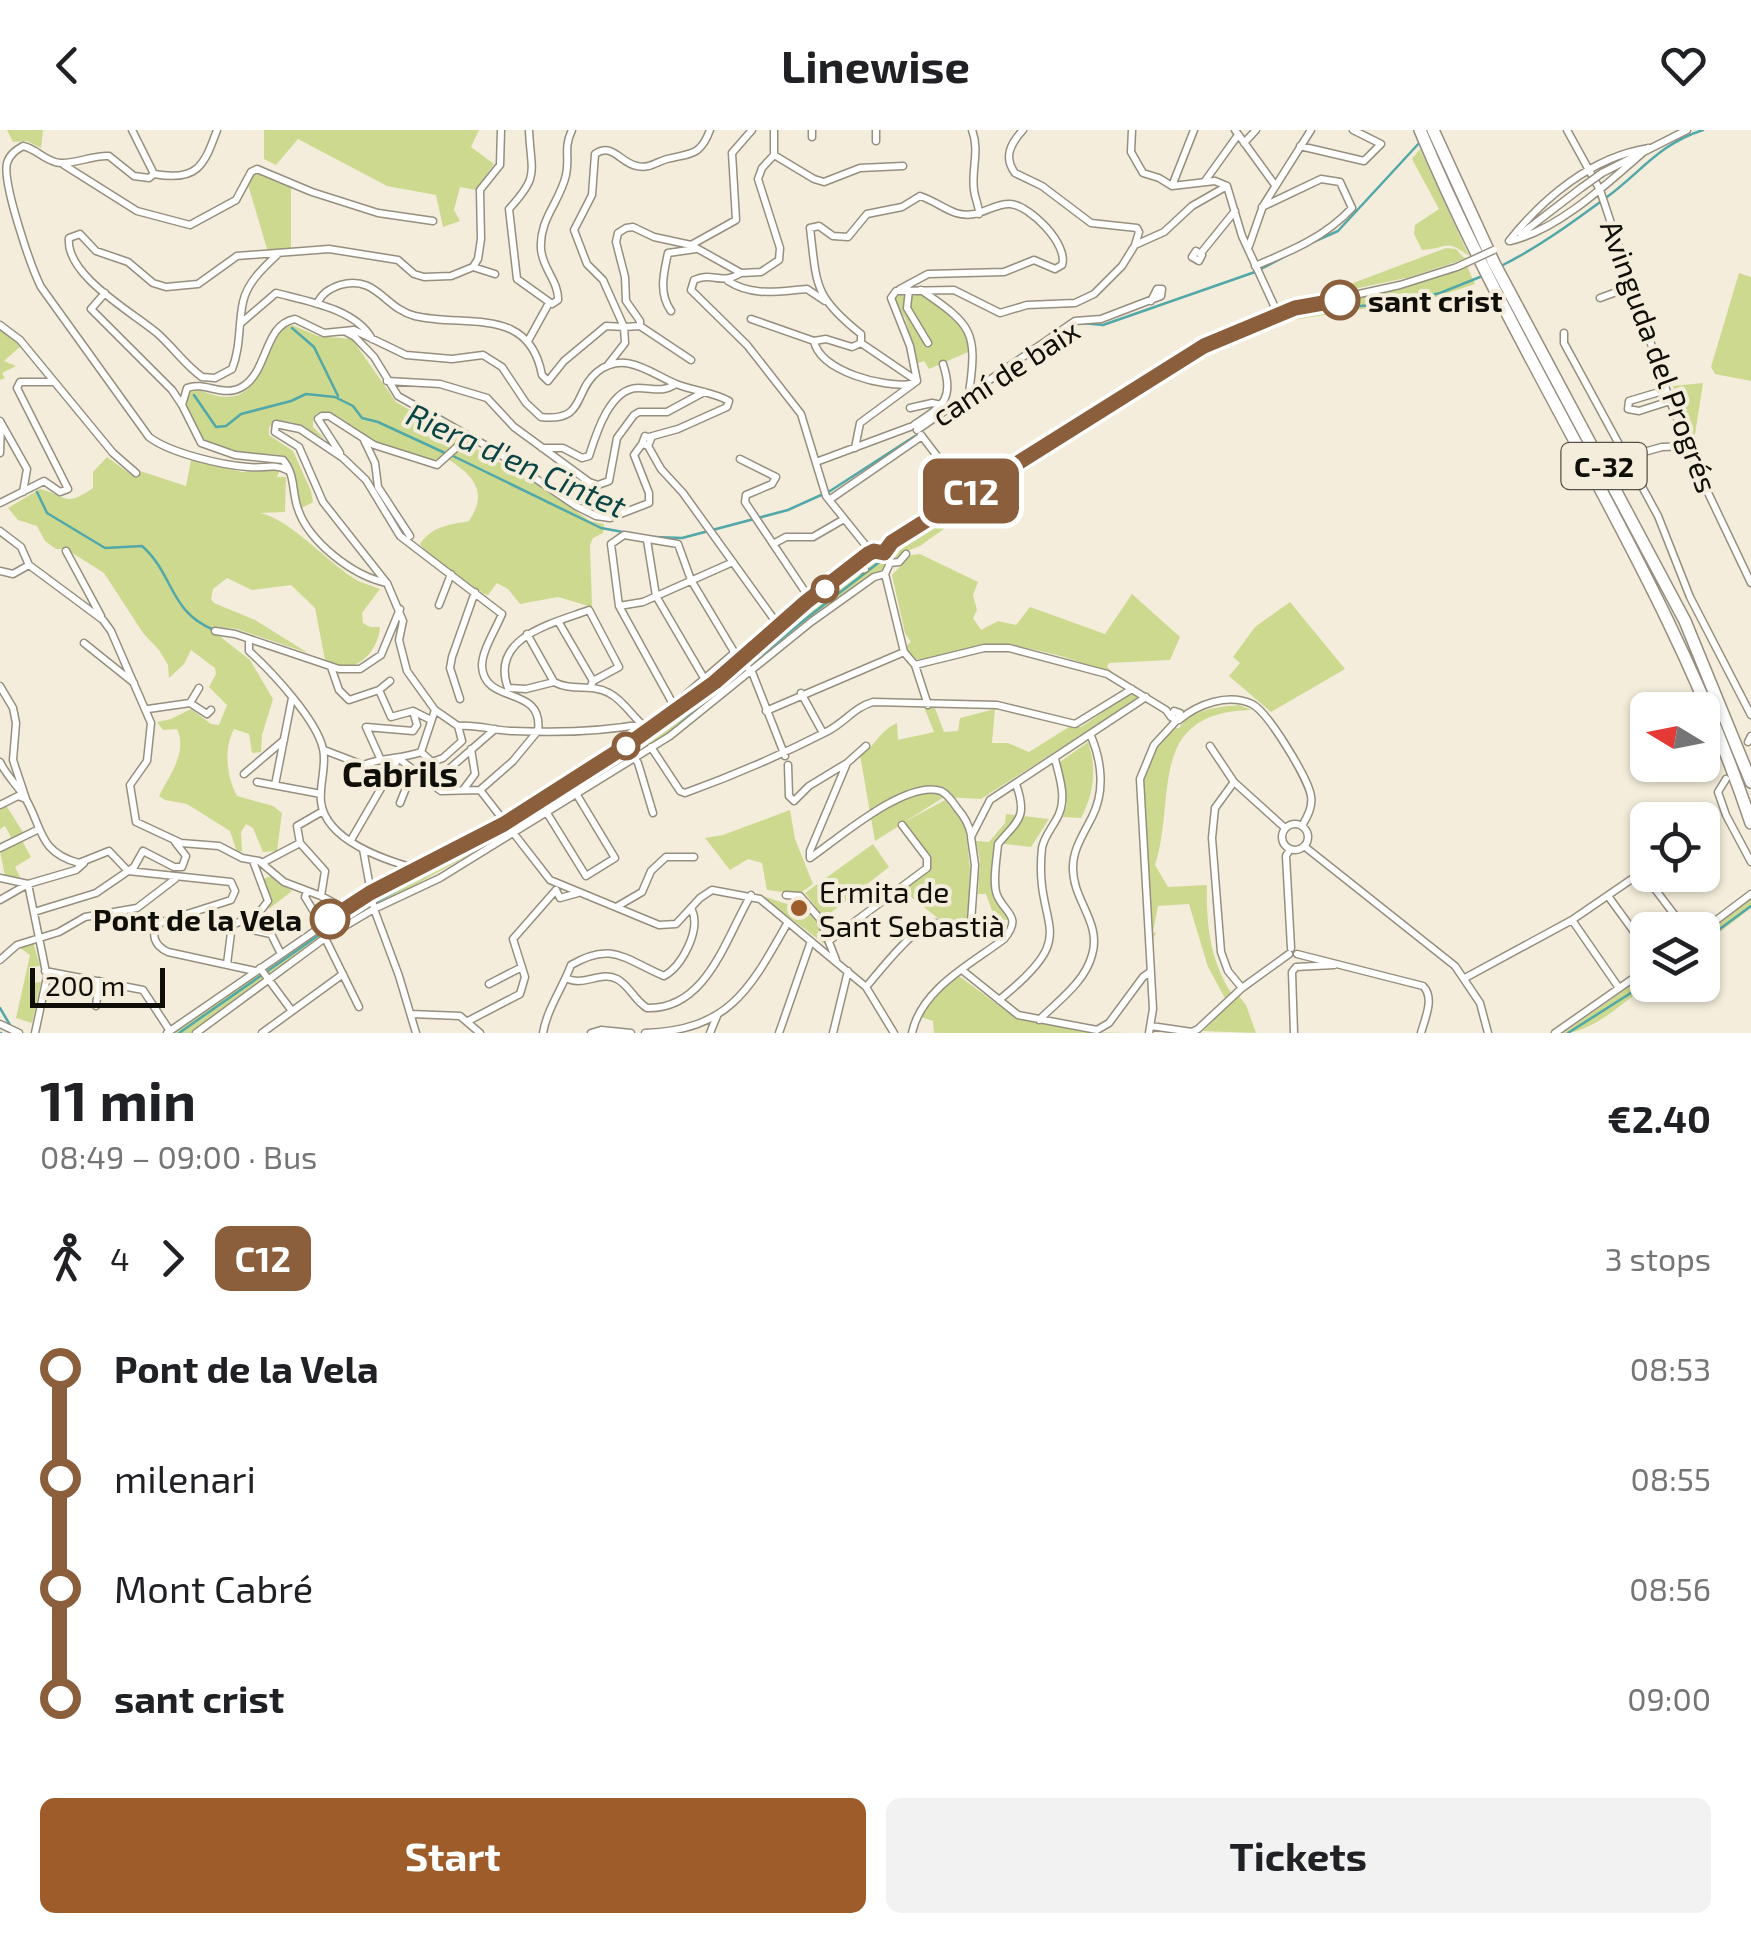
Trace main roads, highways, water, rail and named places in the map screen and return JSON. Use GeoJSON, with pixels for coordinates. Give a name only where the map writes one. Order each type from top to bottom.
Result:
{"type":"FeatureCollection","features":[{"type":"Feature","properties":{"kind":"highway","name":"C-32"},"geometry":{"type":"LineString","coordinates":[[1420,130],[1439,158],[1685,620],[1751,782]]}},
{"type":"Feature","properties":{"kind":"highway","name":"C-32"},"geometry":{"type":"LineString","coordinates":[[1433,130],[1439,158],[1482,268],[1674,627],[1751,823]]}},
{"type":"Feature","properties":{"kind":"waterway"},"geometry":{"type":"LineString","coordinates":[[1501,266],[1581,216],[1662,151],[1703,130]]}},
{"type":"Feature","properties":{"kind":"waterway","name":"Riera d'en Cintet"},"geometry":{"type":"LineString","coordinates":[[1311,243],[1338,231],[1421,141]]}},
{"type":"Feature","properties":{"kind":"waterway","name":"Riera d'en Cintet"},"geometry":{"type":"LineString","coordinates":[[1261,269],[1282,258]]}},
{"type":"Feature","properties":{"kind":"waterway","name":"Riera d'en Cintet"},"geometry":{"type":"LineString","coordinates":[[1082,323],[1103,325],[1255,272]]}},
{"type":"Feature","properties":{"kind":"waterway"},"geometry":{"type":"LineString","coordinates":[[634,749],[693,711],[908,540],[1198,356],[1268,323],[1321,310],[1401,302],[1440,293],[1480,277]]}},
{"type":"Feature","properties":{"kind":"waterway"},"geometry":{"type":"LineString","coordinates":[[292,328],[314,347],[338,396]]}},
{"type":"Feature","properties":{"kind":"waterway","name":"Riera d'en Cintet"},"geometry":{"type":"LineString","coordinates":[[924,429],[1017,365]]}},
{"type":"Feature","properties":{"kind":"waterway"},"geometry":{"type":"LineString","coordinates":[[194,395],[216,427],[226,426],[241,414],[306,394],[335,397],[353,406],[362,418],[445,453]]}},
{"type":"Feature","properties":{"kind":"waterway","name":"Riera d'en Cintet"},"geometry":{"type":"LineString","coordinates":[[655,537],[682,538],[788,510],[830,491],[915,436]]}},
{"type":"Feature","properties":{"kind":"waterway","name":"Riera d'en Cintet"},"geometry":{"type":"LineString","coordinates":[[453,456],[601,528],[623,532]]}},
{"type":"Feature","properties":{"kind":"waterway"},"geometry":{"type":"LineString","coordinates":[[37,492],[47,513],[105,548],[142,546],[188,613],[214,630]]}},
{"type":"Feature","properties":{"kind":"waterway"},"geometry":{"type":"LineString","coordinates":[[376,902],[505,831],[627,753]]}},
{"type":"Feature","properties":{"kind":"waterway"},"geometry":{"type":"LineString","coordinates":[[179,1033],[329,928],[369,906]]}},
{"type":"Feature","properties":{"kind":"waterway"},"geometry":{"type":"LineString","coordinates":[[1720,929],[1751,906]]}},
{"type":"Feature","properties":{"kind":"waterway"},"geometry":{"type":"LineString","coordinates":[[1568,1033],[1630,993]]}},
{"type":"Feature","properties":{"kind":"waterway"},"geometry":{"type":"LineString","coordinates":[[0,1008],[10,1025]]}},
{"type":"Feature","properties":{"kind":"place","name":"sant crist"},"geometry":{"type":"Point","coordinates":[1340,300]}},
{"type":"Feature","properties":{"kind":"place","name":"Ermita de Sant Sebastià"},"geometry":{"type":"Point","coordinates":[799,908]}},
{"type":"Feature","properties":{"kind":"place","name":"Pont de la Vela"},"geometry":{"type":"Point","coordinates":[330,919]}},
{"type":"Feature","properties":{"kind":"district","name":"Cabrils"},"geometry":{"type":"Point","coordinates":[400,773]}}]}
